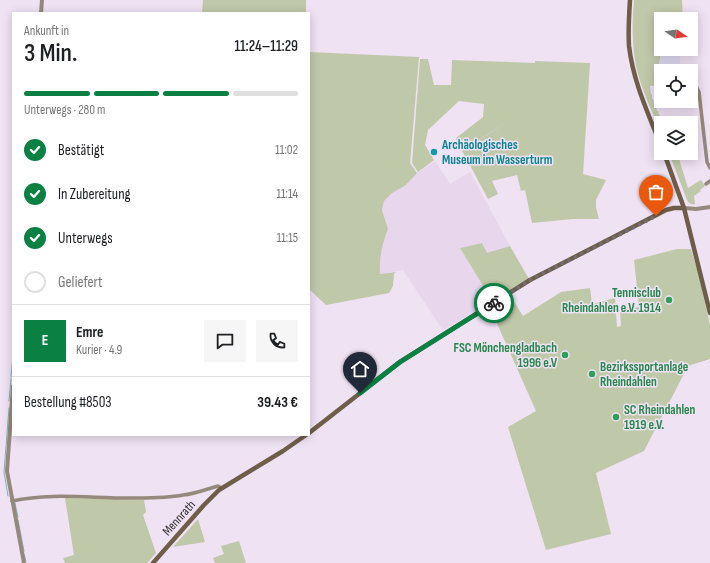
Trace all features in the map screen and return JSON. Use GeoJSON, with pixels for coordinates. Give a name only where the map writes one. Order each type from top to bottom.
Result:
{"type":"FeatureCollection","features":[{"type":"Feature","properties":{"kind":"main road"},"geometry":{"type":"LineString","coordinates":[[630,0],[629,35],[634,74],[654,128]]}},
{"type":"Feature","properties":{"kind":"main road"},"geometry":{"type":"LineString","coordinates":[[667,160],[684,208],[710,313]]}},
{"type":"Feature","properties":{"kind":"main road"},"geometry":{"type":"LineString","coordinates":[[310,432],[400,362],[530,280],[666,210],[684,208]]}},
{"type":"Feature","properties":{"kind":"main road","name":"Mennrath"},"geometry":{"type":"LineString","coordinates":[[153,563],[219,490],[305,436]]}},
{"type":"Feature","properties":{"kind":"street"},"geometry":{"type":"LineString","coordinates":[[41,12],[42,0]]}},
{"type":"Feature","properties":{"kind":"street"},"geometry":{"type":"LineString","coordinates":[[698,90],[707,162],[710,168]]}},
{"type":"Feature","properties":{"kind":"street"},"geometry":{"type":"LineString","coordinates":[[706,184],[710,181]]}},
{"type":"Feature","properties":{"kind":"street"},"geometry":{"type":"LineString","coordinates":[[684,208],[696,209],[710,207]]}},
{"type":"Feature","properties":{"kind":"street"},"geometry":{"type":"LineString","coordinates":[[12,400],[7,471],[24,563]]}},
{"type":"Feature","properties":{"kind":"street"},"geometry":{"type":"LineString","coordinates":[[12,501],[52,496],[137,498],[184,495],[218,486],[222,488]]}},
{"type":"Feature","properties":{"kind":"shaded area"},"geometry":{"type":"Polygon","coordinates":[[[658,56],[680,56],[680,64],[658,64],[658,56]]]}},
{"type":"Feature","properties":{"kind":"shaded area"},"geometry":{"type":"Polygon","coordinates":[[[435,161],[450,184],[470,172],[510,246],[487,253],[494,301],[443,330],[403,270],[380,274],[379,263],[383,242],[388,229],[382,210],[384,201],[392,193],[406,185],[417,173],[435,161]]]}},
{"type":"Feature","properties":{"kind":"green space"},"geometry":{"type":"Polygon","coordinates":[[[203,0],[306,0],[306,12],[202,12],[203,0]]]}},
{"type":"Feature","properties":{"kind":"green space"},"geometry":{"type":"Polygon","coordinates":[[[634,0],[682,0],[683,12],[654,12],[654,56],[660,56],[660,58],[659,64],[654,64],[654,86],[650,86],[654,108],[657,108],[660,116],[654,116],[638,75],[634,50],[634,0]]]}},
{"type":"Feature","properties":{"kind":"green space"},"geometry":{"type":"Polygon","coordinates":[[[310,52],[419,57],[410,163],[417,173],[406,185],[392,193],[384,201],[382,210],[388,229],[381,251],[380,274],[396,272],[394,274],[393,286],[389,293],[326,305],[310,290],[310,52]]]}},
{"type":"Feature","properties":{"kind":"green space"},"geometry":{"type":"Polygon","coordinates":[[[420,59],[428,59],[434,85],[451,85],[452,60],[590,63],[583,174],[606,180],[596,200],[599,219],[573,219],[532,223],[525,190],[521,191],[517,175],[492,181],[498,194],[488,199],[462,151],[507,122],[461,151],[457,144],[456,138],[483,117],[484,104],[459,101],[428,130],[425,145],[434,160],[418,172],[412,163],[420,59]]]}},
{"type":"Feature","properties":{"kind":"green space"},"geometry":{"type":"Polygon","coordinates":[[[672,160],[680,160],[688,188],[701,180],[705,186],[694,196],[695,204],[690,204],[687,200],[672,160]]]}},
{"type":"Feature","properties":{"kind":"green space"},"geometry":{"type":"Polygon","coordinates":[[[482,243],[487,253],[510,246],[529,279],[493,302],[460,248],[482,243]]]}},
{"type":"Feature","properties":{"kind":"green space"},"geometry":{"type":"Polygon","coordinates":[[[677,249],[691,249],[698,272],[710,325],[710,359],[688,366],[644,451],[596,473],[611,534],[546,550],[508,427],[536,411],[491,310],[511,297],[523,316],[561,292],[590,288],[592,304],[615,298],[617,327],[621,326],[620,310],[639,307],[634,260],[677,249]]]}},
{"type":"Feature","properties":{"kind":"green space"},"geometry":{"type":"Polygon","coordinates":[[[65,498],[144,500],[146,512],[143,515],[156,553],[147,563],[65,563],[63,558],[74,555],[65,498]]]}},
{"type":"Feature","properties":{"kind":"green space"},"geometry":{"type":"Polygon","coordinates":[[[198,519],[205,542],[173,547],[198,519]]]}},
{"type":"Feature","properties":{"kind":"green space"},"geometry":{"type":"Polygon","coordinates":[[[239,541],[246,563],[215,563],[213,558],[224,554],[221,546],[239,541]]]}},
{"type":"Feature","properties":{"kind":"waterway"},"geometry":{"type":"LineString","coordinates":[[11,377],[12,367]]}},
{"type":"Feature","properties":{"kind":"waterway"},"geometry":{"type":"LineString","coordinates":[[9,401],[11,379]]}},
{"type":"Feature","properties":{"kind":"waterway"},"geometry":{"type":"LineString","coordinates":[[8,496],[4,472],[9,408]]}},
{"type":"Feature","properties":{"kind":"waterway"},"geometry":{"type":"LineString","coordinates":[[15,503],[18,517]]}},
{"type":"Feature","properties":{"kind":"waterway"},"geometry":{"type":"LineString","coordinates":[[18,520],[24,551]]}},
{"type":"Feature","properties":{"kind":"waterway"},"geometry":{"type":"LineString","coordinates":[[24,554],[26,561]]}},
{"type":"Feature","properties":{"kind":"way so far"},"geometry":{"type":"LineString","coordinates":[[494,303],[530,280],[656,216]]}},
{"type":"Feature","properties":{"kind":"place","name":"Archäologisches Museum im Wasserturm"},"geometry":{"type":"Point","coordinates":[434,152]}},
{"type":"Feature","properties":{"kind":"place","name":"Tennisclub Rheindahlen e.V. 1914"},"geometry":{"type":"Point","coordinates":[669,300]}},
{"type":"Feature","properties":{"kind":"place","name":"FSC Mönchengladbach 1996 e.V"},"geometry":{"type":"Point","coordinates":[565,355]}},
{"type":"Feature","properties":{"kind":"place","name":"Bezirkssportanlage Rheindahlen"},"geometry":{"type":"Point","coordinates":[592,374]}},
{"type":"Feature","properties":{"kind":"place","name":"SC Rheindahlen 1919 e.V."},"geometry":{"type":"Point","coordinates":[616,417]}},
{"type":"Feature","properties":{"kind":"route"},"geometry":{"type":"LineString","coordinates":[[360,393],[400,362],[494,303]]}}]}
